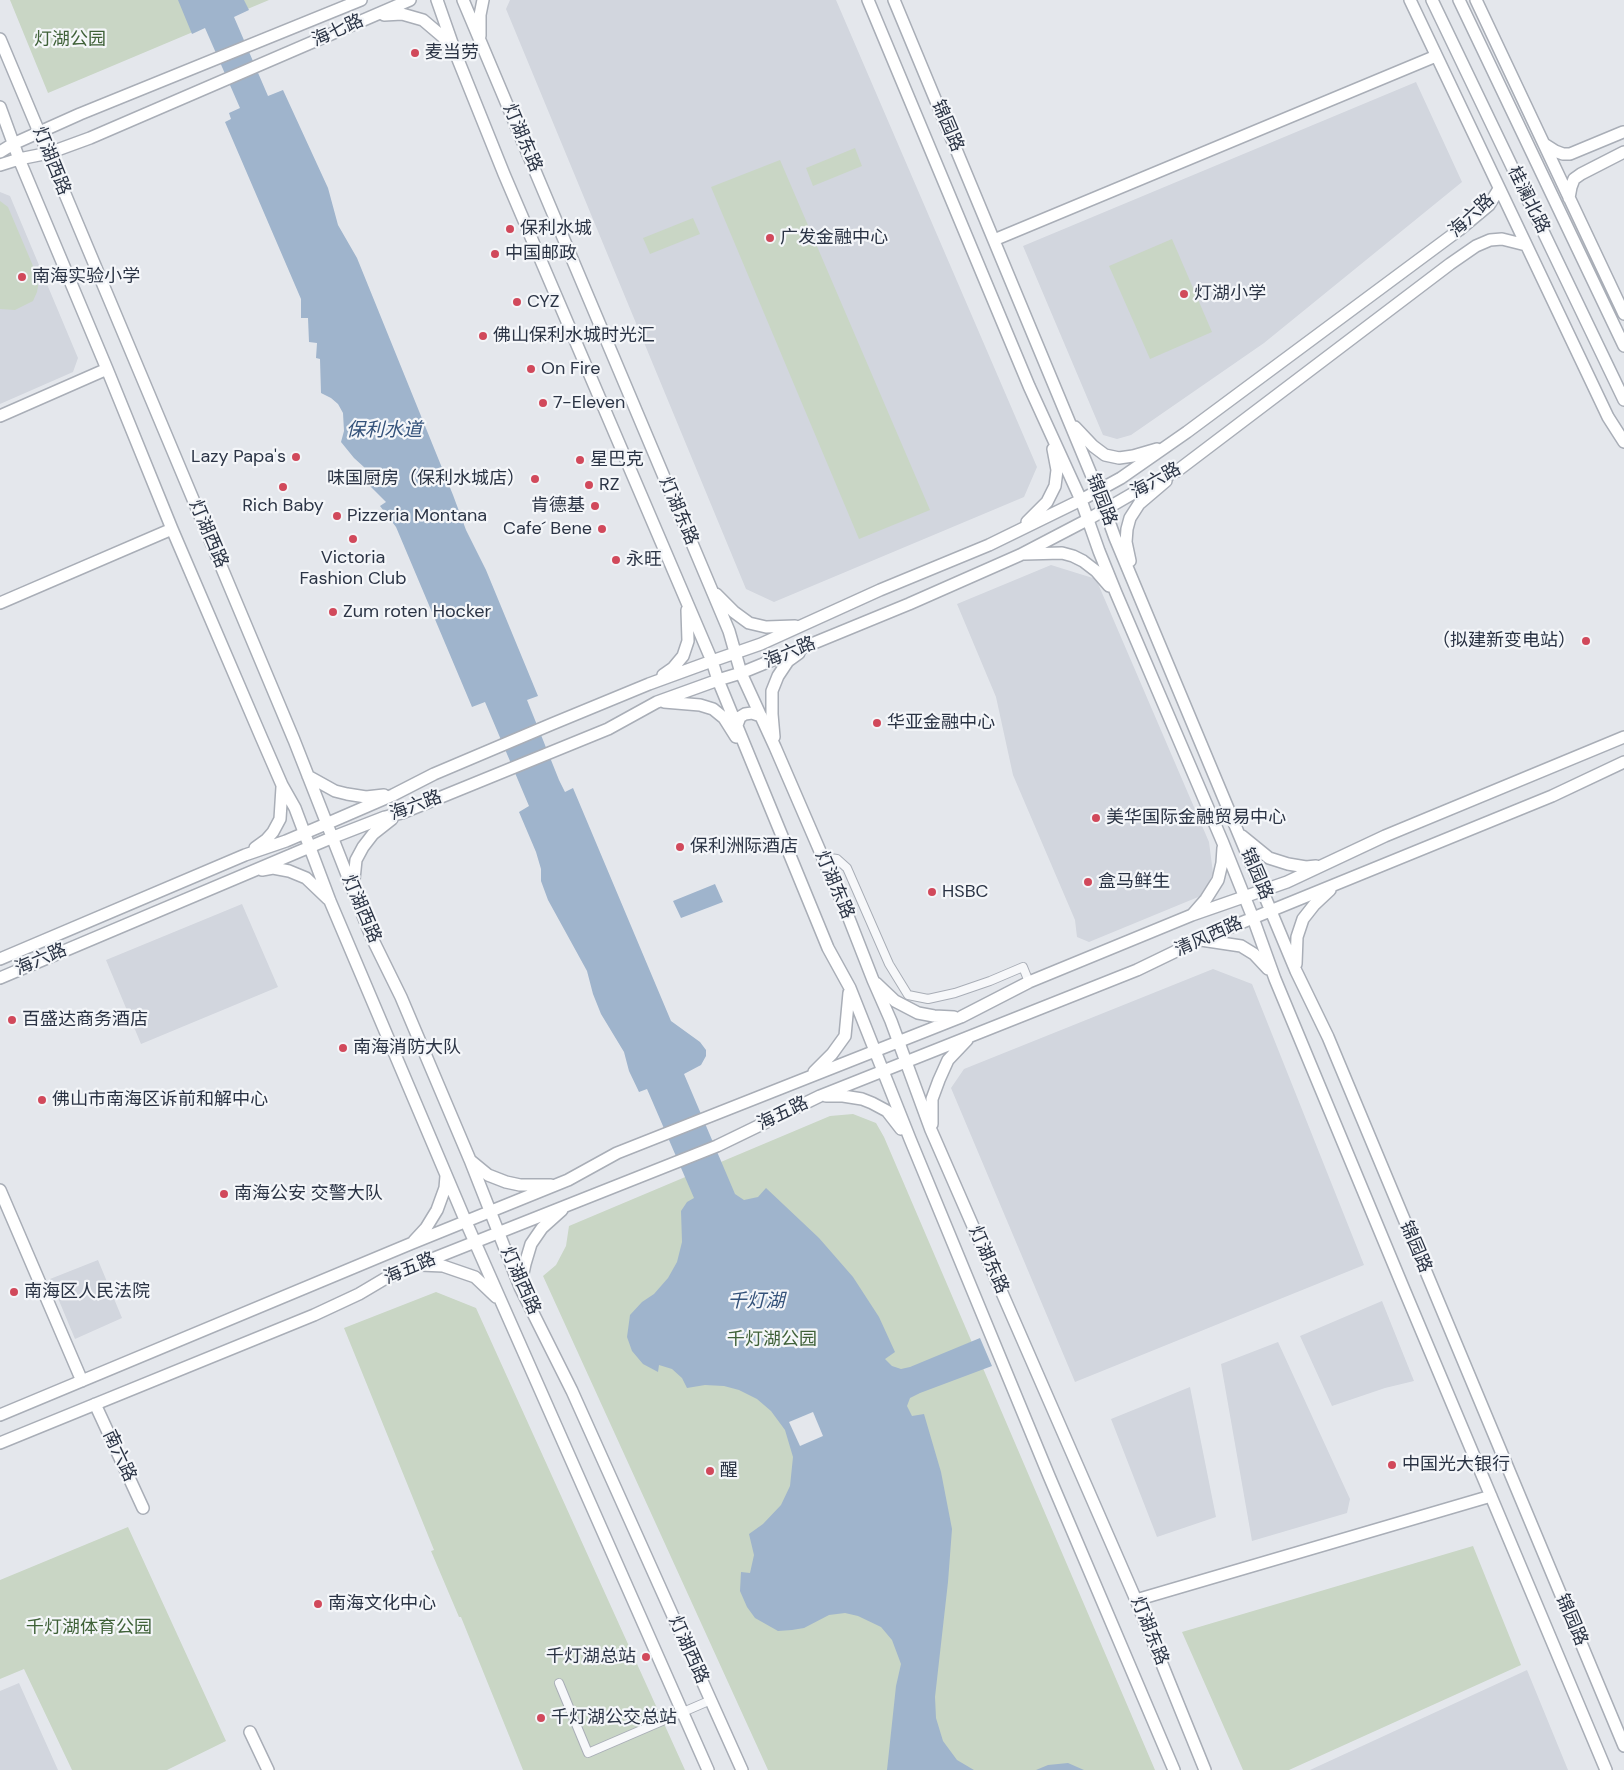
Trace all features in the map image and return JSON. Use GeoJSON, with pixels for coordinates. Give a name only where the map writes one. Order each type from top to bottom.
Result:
{"type":"FeatureCollection","features":[{"type":"Feature","properties":{"kind":"main road"},"geometry":{"type":"LineString","coordinates":[[0,152],[40,132],[205,62],[361,0]]}},
{"type":"Feature","properties":{"kind":"main road","name":"海七路"},"geometry":{"type":"LineString","coordinates":[[18,159],[49,153],[90,138],[410,0]]}},
{"type":"Feature","properties":{"kind":"main road","name":"灯湖东路"},"geometry":{"type":"LineString","coordinates":[[437,0],[457,57],[512,192],[687,601],[828,948],[850,988],[910,1139],[1174,1770]]}},
{"type":"Feature","properties":{"kind":"main road","name":"灯湖东路"},"geometry":{"type":"LineString","coordinates":[[463,0],[711,589],[736,653],[741,673],[823,857],[932,1130],[1136,1600],[1205,1770]]}},
{"type":"Feature","properties":{"kind":"main road"},"geometry":{"type":"LineString","coordinates":[[480,40],[480,14],[483,0]]}},
{"type":"Feature","properties":{"kind":"main road","name":"锦园路"},"geometry":{"type":"LineString","coordinates":[[868,0],[1026,377],[1081,500],[1116,594],[1223,843],[1275,979]]}},
{"type":"Feature","properties":{"kind":"main road","name":"锦园路"},"geometry":{"type":"LineString","coordinates":[[894,0],[1296,971],[1328,1037],[1624,1746]]}},
{"type":"Feature","properties":{"kind":"main road"},"geometry":{"type":"LineString","coordinates":[[1410,0],[1608,417],[1624,442]]}},
{"type":"Feature","properties":{"kind":"main road","name":"桂澜北路"},"geometry":{"type":"LineString","coordinates":[[1432,0],[1624,400]]}},
{"type":"Feature","properties":{"kind":"main road","name":"桂澜北路"},"geometry":{"type":"LineString","coordinates":[[1458,0],[1624,346]]}},
{"type":"Feature","properties":{"kind":"main road"},"geometry":{"type":"LineString","coordinates":[[1476,0],[1624,314]]}},
{"type":"Feature","properties":{"kind":"main road"},"geometry":{"type":"LineString","coordinates":[[369,18],[402,14],[423,20],[442,37],[457,57]]}},
{"type":"Feature","properties":{"kind":"main road","name":"灯湖西路"},"geometry":{"type":"LineString","coordinates":[[0,39],[308,776],[353,891],[401,997],[470,1160],[520,1286],[572,1391],[742,1770]]}},
{"type":"Feature","properties":{"kind":"main road"},"geometry":{"type":"LineString","coordinates":[[994,240],[1436,56]]}},
{"type":"Feature","properties":{"kind":"main road","name":"灯湖西路"},"geometry":{"type":"LineString","coordinates":[[0,107],[18,159],[172,529],[282,785],[295,808],[330,901],[466,1222],[708,1770]]}},
{"type":"Feature","properties":{"kind":"main road"},"geometry":{"type":"LineString","coordinates":[[1543,143],[1555,151],[1570,154],[1624,132]]}},
{"type":"Feature","properties":{"kind":"main road"},"geometry":{"type":"LineString","coordinates":[[1569,198],[1574,179],[1586,170],[1619,154],[1609,144],[1624,132]]}},
{"type":"Feature","properties":{"kind":"main road"},"geometry":{"type":"LineString","coordinates":[[0,165],[18,159]]}},
{"type":"Feature","properties":{"kind":"main road","name":"海六路"},"geometry":{"type":"LineString","coordinates":[[0,958],[245,855],[305,833],[393,795],[434,774],[552,724],[650,684],[761,644],[880,590],[989,545],[1081,500],[1121,478],[1168,445],[1459,230],[1489,205],[1499,189]]}},
{"type":"Feature","properties":{"kind":"main road","name":"海六路"},"geometry":{"type":"LineString","coordinates":[[0,978],[331,838],[385,817],[402,813],[608,729],[657,702],[741,673],[909,604],[1020,555],[1104,511],[1144,487],[1178,471],[1476,246],[1490,240],[1502,239],[1526,245]]}},
{"type":"Feature","properties":{"kind":"main road"},"geometry":{"type":"LineString","coordinates":[[0,416],[107,369]]}},
{"type":"Feature","properties":{"kind":"main road"},"geometry":{"type":"LineString","coordinates":[[1069,420],[1092,446],[1105,455],[1119,458],[1133,456],[1168,445]]}},
{"type":"Feature","properties":{"kind":"main road"},"geometry":{"type":"LineString","coordinates":[[1015,532],[1035,516],[1047,502],[1055,486],[1057,470],[1049,430]]}},
{"type":"Feature","properties":{"kind":"main road"},"geometry":{"type":"LineString","coordinates":[[1135,585],[1126,542],[1130,518],[1139,504],[1178,471]]}},
{"type":"Feature","properties":{"kind":"main road"},"geometry":{"type":"LineString","coordinates":[[0,603],[172,529]]}},
{"type":"Feature","properties":{"kind":"main road"},"geometry":{"type":"LineString","coordinates":[[1020,555],[1062,553],[1073,556],[1084,561],[1096,571],[1116,594]]}},
{"type":"Feature","properties":{"kind":"main road"},"geometry":{"type":"LineString","coordinates":[[711,589],[734,612],[749,623],[766,627],[802,626]]}},
{"type":"Feature","properties":{"kind":"main road"},"geometry":{"type":"LineString","coordinates":[[650,684],[673,668],[683,656],[688,641],[687,601]]}},
{"type":"Feature","properties":{"kind":"main road"},"geometry":{"type":"LineString","coordinates":[[775,746],[772,691],[778,676],[788,661],[812,644]]}},
{"type":"Feature","properties":{"kind":"main road"},"geometry":{"type":"LineString","coordinates":[[657,702],[693,704],[713,709],[724,718],[750,757]]}},
{"type":"Feature","properties":{"kind":"main road"},"geometry":{"type":"LineString","coordinates":[[737,725],[740,717],[745,714],[761,716]]}},
{"type":"Feature","properties":{"kind":"main road","name":"清风西路"},"geometry":{"type":"LineString","coordinates":[[0,1415],[410,1244],[558,1185],[617,1153],[961,1017],[1029,982],[1192,915],[1264,891],[1325,865],[1385,836],[1624,737]]}},
{"type":"Feature","properties":{"kind":"main road","name":"清风西路"},"geometry":{"type":"LineString","coordinates":[[820,1096],[1137,970],[1200,940],[1271,910],[1552,796],[1624,762]]}},
{"type":"Feature","properties":{"kind":"main road"},"geometry":{"type":"LineString","coordinates":[[308,776],[335,791],[347,794],[366,797],[393,795]]}},
{"type":"Feature","properties":{"kind":"main road"},"geometry":{"type":"LineString","coordinates":[[245,855],[266,840],[280,819],[282,785]]}},
{"type":"Feature","properties":{"kind":"main road"},"geometry":{"type":"LineString","coordinates":[[353,891],[356,860],[363,847],[385,823],[402,813]]}},
{"type":"Feature","properties":{"kind":"main road"},"geometry":{"type":"LineString","coordinates":[[1239,834],[1269,858],[1306,867],[1325,865]]}},
{"type":"Feature","properties":{"kind":"main road"},"geometry":{"type":"LineString","coordinates":[[1192,915],[1206,899],[1218,880],[1222,863],[1223,843]]}},
{"type":"Feature","properties":{"kind":"main road"},"geometry":{"type":"LineString","coordinates":[[251,872],[272,868],[289,871],[306,878],[330,901]]}},
{"type":"Feature","properties":{"kind":"main road"},"geometry":{"type":"LineString","coordinates":[[1296,971],[1296,949],[1303,919],[1314,905],[1338,883]]}},
{"type":"Feature","properties":{"kind":"main road"},"geometry":{"type":"LineString","coordinates":[[1200,940],[1241,946],[1259,958],[1275,979],[1606,1770]]}},
{"type":"Feature","properties":{"kind":"main road"},"geometry":{"type":"LineString","coordinates":[[872,980],[895,1001],[918,1013],[934,1016],[961,1017]]}},
{"type":"Feature","properties":{"kind":"main road"},"geometry":{"type":"LineString","coordinates":[[810,1076],[832,1054],[845,1036],[850,988]]}},
{"type":"Feature","properties":{"kind":"main road"},"geometry":{"type":"LineString","coordinates":[[932,1130],[932,1099],[939,1080],[948,1060],[969,1037]]}},
{"type":"Feature","properties":{"kind":"main road"},"geometry":{"type":"LineString","coordinates":[[820,1096],[843,1096],[862,1099],[872,1103],[887,1111],[910,1139]]}},
{"type":"Feature","properties":{"kind":"main road","name":"海五路"},"geometry":{"type":"LineString","coordinates":[[0,1443],[314,1315],[359,1294],[386,1278],[417,1265],[717,1146],[820,1096]]}},
{"type":"Feature","properties":{"kind":"main road"},"geometry":{"type":"LineString","coordinates":[[470,1160],[488,1175],[520,1186],[558,1185]]}},
{"type":"Feature","properties":{"kind":"main road"},"geometry":{"type":"LineString","coordinates":[[410,1244],[426,1228],[438,1210],[446,1188],[446,1172]]}},
{"type":"Feature","properties":{"kind":"main road"},"geometry":{"type":"LineString","coordinates":[[0,1190],[82,1381]]}},
{"type":"Feature","properties":{"kind":"main road"},"geometry":{"type":"LineString","coordinates":[[520,1286],[531,1244],[542,1228],[568,1205]]}},
{"type":"Feature","properties":{"kind":"main road"},"geometry":{"type":"LineString","coordinates":[[417,1265],[443,1266],[475,1277],[500,1301]]}},
{"type":"Feature","properties":{"kind":"main road","name":"南六路"},"geometry":{"type":"LineString","coordinates":[[95,1404],[143,1508]]}},
{"type":"Feature","properties":{"kind":"main road"},"geometry":{"type":"LineString","coordinates":[[1136,1600],[1491,1496]]}},
{"type":"Feature","properties":{"kind":"main road"},"geometry":{"type":"LineString","coordinates":[[250,1732],[268,1770]]}},
{"type":"Feature","properties":{"kind":"street"},"geometry":{"type":"LineString","coordinates":[[823,857],[838,859],[847,868],[889,964],[908,996],[928,999],[955,993],[1023,967],[1029,982]]}},
{"type":"Feature","properties":{"kind":"street"},"geometry":{"type":"LineString","coordinates":[[559,1683],[588,1754],[711,1700]]}},
{"type":"Feature","properties":{"kind":"shaded area","name":"广发金融中心"},"geometry":{"type":"Polygon","coordinates":[[[510,0],[836,0],[1037,467],[1024,497],[774,602],[746,589],[506,9],[510,0]]]}},
{"type":"Feature","properties":{"kind":"shaded area","name":"灯湖小学"},"geometry":{"type":"Polygon","coordinates":[[[1416,82],[1462,182],[1264,343],[1131,435],[1117,439],[1103,435],[1023,246],[1416,82]]]}},
{"type":"Feature","properties":{"kind":"shaded area","name":"南海实验小学"},"geometry":{"type":"Polygon","coordinates":[[[0,192],[10,196],[78,358],[73,372],[0,404],[0,192]]]}},
{"type":"Feature","properties":{"kind":"shaded area"},"geometry":{"type":"Polygon","coordinates":[[[1051,565],[1096,579],[1209,842],[1213,873],[1203,895],[1089,942],[1077,937],[1075,920],[1013,775],[996,697],[957,604],[1051,565]]]}},
{"type":"Feature","properties":{"kind":"shaded area"},"geometry":{"type":"Polygon","coordinates":[[[242,904],[278,987],[141,1044],[106,960],[242,904]]]}},
{"type":"Feature","properties":{"kind":"shaded area"},"geometry":{"type":"Polygon","coordinates":[[[1213,969],[1252,984],[1364,1265],[1075,1382],[951,1088],[964,1069],[1213,969]]]}},
{"type":"Feature","properties":{"kind":"shaded area"},"geometry":{"type":"Polygon","coordinates":[[[98,1260],[122,1318],[75,1339],[50,1279],[98,1260]]]}},
{"type":"Feature","properties":{"kind":"shaded area"},"geometry":{"type":"Polygon","coordinates":[[[1382,1301],[1414,1381],[1385,1388],[1332,1406],[1300,1336],[1382,1301]]]}},
{"type":"Feature","properties":{"kind":"shaded area"},"geometry":{"type":"Polygon","coordinates":[[[1278,1342],[1350,1499],[1347,1513],[1252,1541],[1221,1364],[1278,1342]]]}},
{"type":"Feature","properties":{"kind":"shaded area"},"geometry":{"type":"Polygon","coordinates":[[[1190,1387],[1216,1517],[1157,1537],[1111,1419],[1190,1387]]]}},
{"type":"Feature","properties":{"kind":"shaded area"},"geometry":{"type":"Polygon","coordinates":[[[1527,1670],[1568,1770],[1310,1770],[1527,1670]]]}},
{"type":"Feature","properties":{"kind":"shaded area"},"geometry":{"type":"Polygon","coordinates":[[[19,1683],[58,1770],[0,1770],[0,1691],[19,1683]]]}},
{"type":"Feature","properties":{"kind":"green space","name":"灯湖公园"},"geometry":{"type":"Polygon","coordinates":[[[10,0],[269,0],[48,93],[10,0]]]}},
{"type":"Feature","properties":{"kind":"green space"},"geometry":{"type":"Polygon","coordinates":[[[855,148],[862,166],[813,186],[806,168],[855,148]]]}},
{"type":"Feature","properties":{"kind":"green space"},"geometry":{"type":"Polygon","coordinates":[[[780,160],[930,510],[859,539],[711,187],[780,160]]]}},
{"type":"Feature","properties":{"kind":"green space"},"geometry":{"type":"Polygon","coordinates":[[[0,201],[8,207],[39,280],[33,301],[15,310],[0,309],[0,201]]]}},
{"type":"Feature","properties":{"kind":"green space"},"geometry":{"type":"Polygon","coordinates":[[[693,218],[700,234],[650,254],[643,238],[693,218]]]}},
{"type":"Feature","properties":{"kind":"green space"},"geometry":{"type":"Polygon","coordinates":[[[1172,239],[1212,332],[1150,359],[1109,266],[1172,239]]]}},
{"type":"Feature","properties":{"kind":"green space","name":"千灯湖公园"},"geometry":{"type":"Polygon","coordinates":[[[853,1114],[876,1123],[884,1137],[1155,1770],[768,1770],[543,1276],[556,1265],[566,1246],[569,1226],[830,1116],[853,1114]]]}},
{"type":"Feature","properties":{"kind":"green space"},"geometry":{"type":"Polygon","coordinates":[[[436,1292],[476,1308],[685,1770],[523,1770],[461,1617],[459,1617],[431,1551],[434,1550],[344,1328],[436,1292]]]}},
{"type":"Feature","properties":{"kind":"green space","name":"千灯湖体育公园"},"geometry":{"type":"Polygon","coordinates":[[[128,1527],[226,1741],[167,1770],[72,1770],[24,1669],[0,1679],[0,1580],[128,1527]]]}},
{"type":"Feature","properties":{"kind":"green space"},"geometry":{"type":"Polygon","coordinates":[[[1473,1546],[1521,1665],[1289,1770],[1243,1770],[1182,1632],[1473,1546]]]}},
{"type":"Feature","properties":{"kind":"water"},"geometry":{"type":"Polygon","coordinates":[[[178,0],[244,0],[249,10],[234,17],[268,96],[283,90],[328,188],[338,225],[357,258],[466,530],[486,570],[538,696],[527,700],[559,780],[565,792],[573,788],[671,1021],[700,1042],[706,1050],[706,1056],[701,1065],[684,1074],[735,1194],[744,1200],[758,1197],[766,1188],[819,1238],[853,1277],[879,1317],[895,1352],[885,1359],[892,1366],[901,1369],[910,1367],[980,1338],[992,1366],[920,1393],[910,1398],[907,1406],[912,1416],[924,1414],[941,1472],[952,1529],[935,1697],[936,1718],[943,1741],[957,1760],[974,1770],[887,1770],[896,1686],[901,1664],[892,1640],[881,1627],[858,1616],[845,1613],[829,1615],[804,1628],[778,1631],[755,1618],[747,1607],[740,1591],[741,1572],[750,1573],[754,1555],[749,1534],[763,1524],[781,1505],[790,1486],[793,1457],[785,1430],[771,1411],[757,1399],[739,1390],[724,1386],[705,1385],[687,1388],[682,1378],[672,1369],[659,1365],[658,1372],[643,1364],[632,1351],[627,1337],[630,1315],[642,1302],[654,1294],[668,1278],[677,1262],[682,1242],[681,1211],[687,1202],[694,1198],[647,1089],[639,1092],[629,1071],[624,1052],[601,1014],[587,971],[548,900],[541,881],[541,869],[536,852],[519,812],[529,806],[485,702],[472,707],[396,527],[380,506],[386,502],[369,485],[374,480],[364,472],[365,468],[341,442],[344,431],[343,413],[338,404],[321,393],[320,359],[316,358],[317,343],[309,342],[308,318],[301,318],[301,299],[225,122],[231,119],[229,113],[240,108],[205,28],[192,34],[178,0]]]}},
{"type":"Feature","properties":{"kind":"water"},"geometry":{"type":"Polygon","coordinates":[[[715,884],[723,902],[681,918],[673,901],[715,884]]]}},
{"type":"Feature","properties":{"kind":"water"},"geometry":{"type":"Polygon","coordinates":[[[1068,1763],[1084,1770],[1036,1770],[1048,1765],[1068,1763]]]}},
{"type":"Feature","properties":{"kind":"pier"},"geometry":{"type":"Polygon","coordinates":[[[813,1412],[823,1436],[800,1446],[789,1422],[813,1412]]]}},
{"type":"Feature","properties":{"kind":"place","name":"麦当劳"},"geometry":{"type":"Point","coordinates":[415,53]}},
{"type":"Feature","properties":{"kind":"place","name":"保利水城"},"geometry":{"type":"Point","coordinates":[510,229]}},
{"type":"Feature","properties":{"kind":"place","name":"广发金融中心"},"geometry":{"type":"Point","coordinates":[770,238]}},
{"type":"Feature","properties":{"kind":"place","name":"中国邮政"},"geometry":{"type":"Point","coordinates":[495,254]}},
{"type":"Feature","properties":{"kind":"place","name":"南海实验小学"},"geometry":{"type":"Point","coordinates":[22,277]}},
{"type":"Feature","properties":{"kind":"place","name":"灯湖小学"},"geometry":{"type":"Point","coordinates":[1184,294]}},
{"type":"Feature","properties":{"kind":"place","name":"CYZ"},"geometry":{"type":"Point","coordinates":[517,302]}},
{"type":"Feature","properties":{"kind":"place","name":"佛山保利水城时光汇"},"geometry":{"type":"Point","coordinates":[483,336]}},
{"type":"Feature","properties":{"kind":"place","name":"On Fire"},"geometry":{"type":"Point","coordinates":[531,369]}},
{"type":"Feature","properties":{"kind":"place","name":"7-Eleven"},"geometry":{"type":"Point","coordinates":[543,403]}},
{"type":"Feature","properties":{"kind":"place","name":"Lazy Papa's"},"geometry":{"type":"Point","coordinates":[296,457]}},
{"type":"Feature","properties":{"kind":"place","name":"星巴克"},"geometry":{"type":"Point","coordinates":[580,460]}},
{"type":"Feature","properties":{"kind":"place","name":"味国厨房（保利水城店）"},"geometry":{"type":"Point","coordinates":[535,479]}},
{"type":"Feature","properties":{"kind":"place","name":"RZ"},"geometry":{"type":"Point","coordinates":[589,485]}},
{"type":"Feature","properties":{"kind":"place","name":"Rich Baby"},"geometry":{"type":"Point","coordinates":[283,487]}},
{"type":"Feature","properties":{"kind":"place","name":"肯德基"},"geometry":{"type":"Point","coordinates":[595,506]}},
{"type":"Feature","properties":{"kind":"place","name":"Pizzeria Montana"},"geometry":{"type":"Point","coordinates":[337,516]}},
{"type":"Feature","properties":{"kind":"place","name":"Cafe´ Bene"},"geometry":{"type":"Point","coordinates":[602,529]}},
{"type":"Feature","properties":{"kind":"place","name":"Victoria Fashion Club"},"geometry":{"type":"Point","coordinates":[353,539]}},
{"type":"Feature","properties":{"kind":"place","name":"永旺"},"geometry":{"type":"Point","coordinates":[616,560]}},
{"type":"Feature","properties":{"kind":"place","name":"Zum roten Hocker"},"geometry":{"type":"Point","coordinates":[333,612]}},
{"type":"Feature","properties":{"kind":"place","name":"（拟建新变电站）"},"geometry":{"type":"Point","coordinates":[1586,641]}},
{"type":"Feature","properties":{"kind":"place","name":"华亚金融中心"},"geometry":{"type":"Point","coordinates":[877,723]}},
{"type":"Feature","properties":{"kind":"place","name":"美华国际金融贸易中心"},"geometry":{"type":"Point","coordinates":[1096,818]}},
{"type":"Feature","properties":{"kind":"place","name":"保利洲际酒店"},"geometry":{"type":"Point","coordinates":[680,847]}},
{"type":"Feature","properties":{"kind":"place","name":"盒马鲜生"},"geometry":{"type":"Point","coordinates":[1088,882]}},
{"type":"Feature","properties":{"kind":"place","name":"HSBC"},"geometry":{"type":"Point","coordinates":[932,892]}},
{"type":"Feature","properties":{"kind":"place","name":"百盛达商务酒店"},"geometry":{"type":"Point","coordinates":[12,1020]}},
{"type":"Feature","properties":{"kind":"place","name":"南海消防大队"},"geometry":{"type":"Point","coordinates":[343,1048]}},
{"type":"Feature","properties":{"kind":"place","name":"佛山市南海区诉前和解中心"},"geometry":{"type":"Point","coordinates":[42,1100]}},
{"type":"Feature","properties":{"kind":"place","name":"南海公安 交警大队"},"geometry":{"type":"Point","coordinates":[224,1194]}},
{"type":"Feature","properties":{"kind":"place","name":"南海区人民法院"},"geometry":{"type":"Point","coordinates":[14,1292]}},
{"type":"Feature","properties":{"kind":"place","name":"中国光大银行"},"geometry":{"type":"Point","coordinates":[1392,1465]}},
{"type":"Feature","properties":{"kind":"place","name":"醒"},"geometry":{"type":"Point","coordinates":[710,1471]}},
{"type":"Feature","properties":{"kind":"place","name":"南海文化中心"},"geometry":{"type":"Point","coordinates":[318,1604]}},
{"type":"Feature","properties":{"kind":"place","name":"千灯湖总站"},"geometry":{"type":"Point","coordinates":[646,1657]}},
{"type":"Feature","properties":{"kind":"place","name":"千灯湖公交总站"},"geometry":{"type":"Point","coordinates":[541,1718]}},
{"type":"Feature","properties":{"kind":"water label","name":"保利水道"},"geometry":{"type":"Point","coordinates":[384,431]}},
{"type":"Feature","properties":{"kind":"water label","name":"千灯湖"},"geometry":{"type":"Point","coordinates":[756,1302]}}]}
